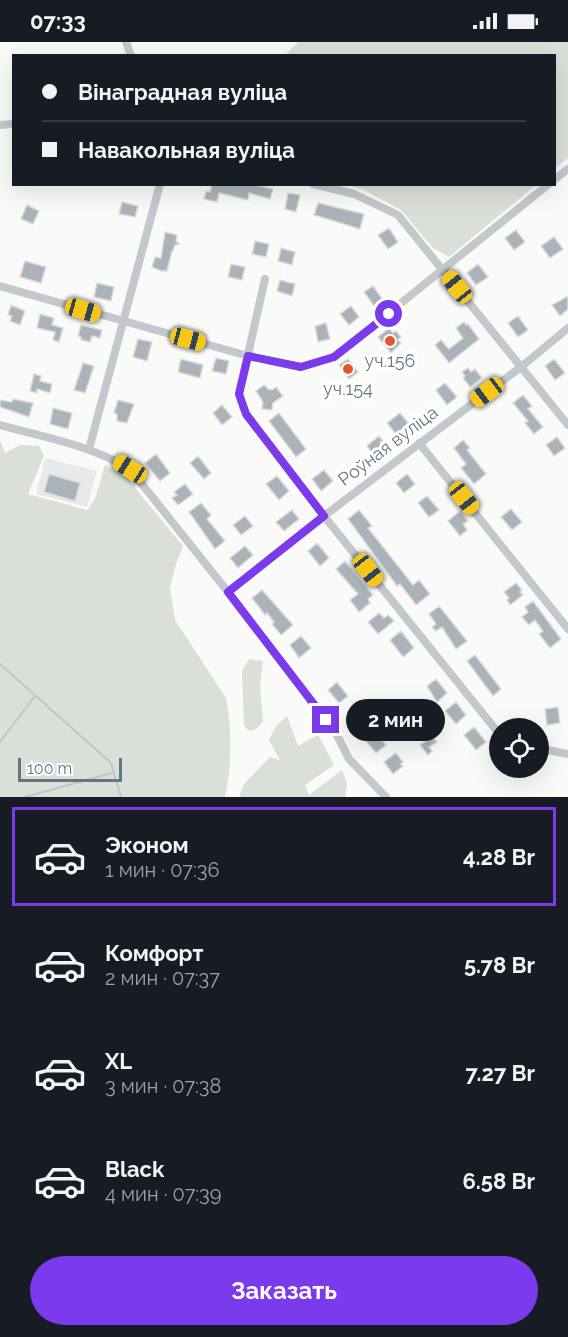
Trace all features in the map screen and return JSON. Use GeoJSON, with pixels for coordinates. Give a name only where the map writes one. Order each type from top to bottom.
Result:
{"type":"FeatureCollection","features":[{"type":"Feature","properties":{"kind":"street"},"geometry":{"type":"LineString","coordinates":[[556,178],[568,169]]}},
{"type":"Feature","properties":{"kind":"street"},"geometry":{"type":"LineString","coordinates":[[89,448],[159,186]]}},
{"type":"Feature","properties":{"kind":"street"},"geometry":{"type":"LineString","coordinates":[[321,186],[354,194],[398,215],[568,425]]}},
{"type":"Feature","properties":{"kind":"street"},"geometry":{"type":"LineString","coordinates":[[0,286],[248,356],[301,367],[334,357],[444,271],[547,186]]}},
{"type":"Feature","properties":{"kind":"street"},"geometry":{"type":"LineString","coordinates":[[265,279],[239,394],[246,414],[324,516],[489,721]]}},
{"type":"Feature","properties":{"kind":"street","name":"Роўная вуліца"},"geometry":{"type":"LineString","coordinates":[[228,592],[419,443],[521,367],[568,328]]}},
{"type":"Feature","properties":{"kind":"street"},"geometry":{"type":"LineString","coordinates":[[0,425],[89,448],[130,469],[228,592],[337,735],[349,759],[386,797]]}},
{"type":"Feature","properties":{"kind":"street"},"geometry":{"type":"LineString","coordinates":[[419,443],[568,629]]}},
{"type":"Feature","properties":{"kind":"street"},"geometry":{"type":"LineString","coordinates":[[549,750],[568,754]]}},
{"type":"Feature","properties":{"kind":"shaded area"},"geometry":{"type":"Polygon","coordinates":[[[298,42],[568,42],[568,158],[556,167],[556,54],[286,54],[298,42]]]}},
{"type":"Feature","properties":{"kind":"shaded area"},"geometry":{"type":"Polygon","coordinates":[[[350,186],[535,186],[449,257],[433,248],[401,210],[362,189],[350,186]]]}},
{"type":"Feature","properties":{"kind":"shaded area"},"geometry":{"type":"Polygon","coordinates":[[[0,441],[5,453],[20,445],[39,446],[44,456],[28,494],[87,510],[95,499],[105,465],[127,478],[183,546],[170,588],[175,620],[226,698],[230,748],[225,797],[0,797],[0,441]]]}},
{"type":"Feature","properties":{"kind":"shaded area"},"geometry":{"type":"Polygon","coordinates":[[[45,458],[97,471],[87,507],[36,494],[45,458]]]}},
{"type":"Feature","properties":{"kind":"shaded area"},"geometry":{"type":"Polygon","coordinates":[[[249,659],[263,661],[260,685],[263,722],[256,729],[249,731],[244,726],[242,671],[249,659]]]}},
{"type":"Feature","properties":{"kind":"shaded area"},"geometry":{"type":"Polygon","coordinates":[[[287,716],[298,746],[318,735],[334,765],[305,785],[309,795],[342,770],[347,784],[345,797],[239,797],[244,784],[270,757],[280,760],[269,740],[276,726],[287,716]]]}},
{"type":"Feature","properties":{"kind":"building"},"geometry":{"type":"Polygon","coordinates":[[[212,186],[260,186],[273,189],[270,199],[249,193],[248,200],[219,193],[217,202],[204,199],[206,191],[210,192],[212,186]]]}},
{"type":"Feature","properties":{"kind":"building"},"geometry":{"type":"Polygon","coordinates":[[[288,193],[300,195],[296,212],[285,209],[288,193]]]}},
{"type":"Feature","properties":{"kind":"building"},"geometry":{"type":"Polygon","coordinates":[[[122,202],[138,206],[135,217],[119,214],[122,202]]]}},
{"type":"Feature","properties":{"kind":"building"},"geometry":{"type":"Polygon","coordinates":[[[318,203],[364,214],[360,229],[314,215],[318,203]]]}},
{"type":"Feature","properties":{"kind":"building"},"geometry":{"type":"Polygon","coordinates":[[[27,205],[39,211],[33,224],[21,219],[27,205]]]}},
{"type":"Feature","properties":{"kind":"building"},"geometry":{"type":"Polygon","coordinates":[[[389,228],[398,242],[388,249],[378,235],[389,228]]]}},
{"type":"Feature","properties":{"kind":"building"},"geometry":{"type":"Polygon","coordinates":[[[516,230],[525,242],[514,250],[505,238],[516,230]]]}},
{"type":"Feature","properties":{"kind":"building"},"geometry":{"type":"Polygon","coordinates":[[[165,232],[177,235],[176,241],[179,244],[175,245],[172,251],[167,271],[161,271],[152,267],[155,257],[161,258],[165,232]]]}},
{"type":"Feature","properties":{"kind":"building"},"geometry":{"type":"Polygon","coordinates":[[[554,237],[563,249],[550,258],[541,246],[554,237]]]}},
{"type":"Feature","properties":{"kind":"building"},"geometry":{"type":"Polygon","coordinates":[[[255,241],[269,244],[266,257],[252,254],[255,241]]]}},
{"type":"Feature","properties":{"kind":"building"},"geometry":{"type":"Polygon","coordinates":[[[281,248],[295,252],[292,265],[278,261],[281,248]]]}},
{"type":"Feature","properties":{"kind":"building"},"geometry":{"type":"Polygon","coordinates":[[[25,261],[46,267],[41,283],[20,277],[25,261]]]}},
{"type":"Feature","properties":{"kind":"building"},"geometry":{"type":"Polygon","coordinates":[[[231,264],[245,267],[242,280],[228,277],[231,264]]]}},
{"type":"Feature","properties":{"kind":"building"},"geometry":{"type":"Polygon","coordinates":[[[478,264],[488,277],[476,285],[467,273],[478,264]]]}},
{"type":"Feature","properties":{"kind":"building"},"geometry":{"type":"Polygon","coordinates":[[[280,280],[295,284],[292,296],[277,291],[280,280]]]}},
{"type":"Feature","properties":{"kind":"building"},"geometry":{"type":"Polygon","coordinates":[[[97,283],[114,287],[111,301],[94,297],[97,283]]]}},
{"type":"Feature","properties":{"kind":"building"},"geometry":{"type":"Polygon","coordinates":[[[373,286],[383,300],[374,306],[364,292],[373,286]]]}},
{"type":"Feature","properties":{"kind":"building"},"geometry":{"type":"Polygon","coordinates":[[[568,296],[568,309],[560,316],[552,305],[568,296]]]}},
{"type":"Feature","properties":{"kind":"building"},"geometry":{"type":"Polygon","coordinates":[[[11,305],[25,311],[20,325],[10,321],[12,316],[8,315],[11,305]]]}},
{"type":"Feature","properties":{"kind":"building"},"geometry":{"type":"Polygon","coordinates":[[[351,306],[359,317],[349,325],[340,314],[351,306]]]}},
{"type":"Feature","properties":{"kind":"building"},"geometry":{"type":"Polygon","coordinates":[[[40,314],[54,318],[52,325],[63,328],[59,342],[53,340],[55,332],[37,328],[40,314]]]}},
{"type":"Feature","properties":{"kind":"building"},"geometry":{"type":"Polygon","coordinates":[[[518,316],[528,330],[518,337],[508,323],[518,316]]]}},
{"type":"Feature","properties":{"kind":"building"},"geometry":{"type":"Polygon","coordinates":[[[464,322],[479,339],[449,363],[435,345],[441,340],[449,349],[463,338],[456,328],[464,322]]]}},
{"type":"Feature","properties":{"kind":"building"},"geometry":{"type":"Polygon","coordinates":[[[326,323],[330,339],[318,342],[315,326],[326,323]]]}},
{"type":"Feature","properties":{"kind":"building"},"geometry":{"type":"Polygon","coordinates":[[[81,325],[102,330],[100,338],[92,336],[90,342],[81,340],[78,336],[81,325]]]}},
{"type":"Feature","properties":{"kind":"building","name":"уч.156"},"geometry":{"type":"Polygon","coordinates":[[[389,328],[401,337],[398,340],[401,343],[391,353],[378,337],[389,328]]]}},
{"type":"Feature","properties":{"kind":"building"},"geometry":{"type":"Polygon","coordinates":[[[138,339],[152,342],[147,361],[133,357],[138,339]]]}},
{"type":"Feature","properties":{"kind":"building"},"geometry":{"type":"Polygon","coordinates":[[[216,358],[229,361],[226,374],[212,371],[216,358]]]}},
{"type":"Feature","properties":{"kind":"building"},"geometry":{"type":"Polygon","coordinates":[[[181,359],[203,365],[200,378],[178,372],[181,359]]]}},
{"type":"Feature","properties":{"kind":"building","name":"уч.154"},"geometry":{"type":"Polygon","coordinates":[[[348,359],[358,372],[349,379],[339,365],[348,359]]]}},
{"type":"Feature","properties":{"kind":"building"},"geometry":{"type":"Polygon","coordinates":[[[554,359],[565,373],[555,380],[545,366],[554,359]]]}},
{"type":"Feature","properties":{"kind":"building"},"geometry":{"type":"Polygon","coordinates":[[[83,363],[94,366],[85,393],[74,390],[83,363]]]}},
{"type":"Feature","properties":{"kind":"building"},"geometry":{"type":"Polygon","coordinates":[[[468,368],[471,372],[475,369],[482,378],[470,387],[463,378],[465,376],[462,372],[468,368]]]}},
{"type":"Feature","properties":{"kind":"building"},"geometry":{"type":"Polygon","coordinates":[[[34,374],[41,376],[40,381],[52,384],[50,393],[37,389],[37,393],[30,391],[34,374]]]}},
{"type":"Feature","properties":{"kind":"building"},"geometry":{"type":"Polygon","coordinates":[[[445,383],[457,397],[447,405],[436,390],[445,383]]]}},
{"type":"Feature","properties":{"kind":"building"},"geometry":{"type":"Polygon","coordinates":[[[264,385],[272,390],[276,387],[283,396],[273,403],[272,410],[262,409],[263,402],[256,391],[264,385]]]}},
{"type":"Feature","properties":{"kind":"building"},"geometry":{"type":"Polygon","coordinates":[[[523,395],[532,406],[528,409],[543,427],[534,434],[525,423],[528,421],[513,403],[523,395]]]}},
{"type":"Feature","properties":{"kind":"building"},"geometry":{"type":"Polygon","coordinates":[[[13,399],[33,403],[29,417],[0,407],[0,400],[12,402],[13,399]]]}},
{"type":"Feature","properties":{"kind":"building"},"geometry":{"type":"Polygon","coordinates":[[[118,400],[134,404],[127,423],[117,421],[117,414],[114,413],[118,400]]]}},
{"type":"Feature","properties":{"kind":"building"},"geometry":{"type":"Polygon","coordinates":[[[222,405],[232,417],[222,425],[213,413],[222,405]]]}},
{"type":"Feature","properties":{"kind":"building"},"geometry":{"type":"Polygon","coordinates":[[[53,408],[72,413],[68,429],[50,424],[53,408]]]}},
{"type":"Feature","properties":{"kind":"building"},"geometry":{"type":"Polygon","coordinates":[[[279,413],[306,449],[296,457],[269,421],[279,413]]]}},
{"type":"Feature","properties":{"kind":"building"},"geometry":{"type":"Polygon","coordinates":[[[400,413],[409,424],[396,434],[387,423],[400,413]]]}},
{"type":"Feature","properties":{"kind":"building"},"geometry":{"type":"Polygon","coordinates":[[[379,436],[385,449],[375,457],[367,446],[379,436]]]}},
{"type":"Feature","properties":{"kind":"building"},"geometry":{"type":"Polygon","coordinates":[[[557,437],[565,448],[554,456],[546,445],[557,437]]]}},
{"type":"Feature","properties":{"kind":"building"},"geometry":{"type":"Polygon","coordinates":[[[463,440],[470,448],[467,450],[486,474],[474,484],[461,468],[466,464],[454,448],[463,440]]]}},
{"type":"Feature","properties":{"kind":"building"},"geometry":{"type":"Polygon","coordinates":[[[156,454],[170,473],[160,481],[145,463],[156,454]]]}},
{"type":"Feature","properties":{"kind":"building"},"geometry":{"type":"Polygon","coordinates":[[[198,456],[211,473],[204,479],[190,463],[198,456]]]}},
{"type":"Feature","properties":{"kind":"building"},"geometry":{"type":"Polygon","coordinates":[[[324,470],[333,481],[321,491],[312,479],[324,470]]]}},
{"type":"Feature","properties":{"kind":"building"},"geometry":{"type":"Polygon","coordinates":[[[49,474],[80,483],[75,501],[44,492],[49,474]]]}},
{"type":"Feature","properties":{"kind":"building"},"geometry":{"type":"Polygon","coordinates":[[[407,474],[415,484],[404,493],[396,483],[407,474]]]}},
{"type":"Feature","properties":{"kind":"building"},"geometry":{"type":"Polygon","coordinates":[[[277,476],[289,491],[279,500],[266,484],[277,476]]]}},
{"type":"Feature","properties":{"kind":"building"},"geometry":{"type":"Polygon","coordinates":[[[185,484],[193,494],[178,505],[172,498],[177,495],[174,492],[185,484]]]}},
{"type":"Feature","properties":{"kind":"building"},"geometry":{"type":"Polygon","coordinates":[[[427,496],[439,510],[429,517],[418,503],[427,496]]]}},
{"type":"Feature","properties":{"kind":"building"},"geometry":{"type":"Polygon","coordinates":[[[201,503],[211,515],[207,519],[225,541],[215,549],[189,512],[201,503]]]}},
{"type":"Feature","properties":{"kind":"building"},"geometry":{"type":"Polygon","coordinates":[[[511,509],[522,522],[512,530],[501,517],[511,509]]]}},
{"type":"Feature","properties":{"kind":"building"},"geometry":{"type":"Polygon","coordinates":[[[292,510],[299,519],[284,531],[276,522],[292,510]]]}},
{"type":"Feature","properties":{"kind":"building"},"geometry":{"type":"Polygon","coordinates":[[[359,510],[372,526],[368,528],[413,585],[419,580],[430,594],[416,605],[400,584],[397,586],[348,519],[359,510]]]}},
{"type":"Feature","properties":{"kind":"building"},"geometry":{"type":"Polygon","coordinates":[[[460,511],[468,521],[463,524],[467,530],[460,536],[448,521],[460,511]]]}},
{"type":"Feature","properties":{"kind":"building"},"geometry":{"type":"Polygon","coordinates":[[[245,516],[253,526],[241,535],[233,525],[245,516]]]}},
{"type":"Feature","properties":{"kind":"building"},"geometry":{"type":"Polygon","coordinates":[[[317,543],[329,558],[320,566],[308,551],[317,543]]]}},
{"type":"Feature","properties":{"kind":"building"},"geometry":{"type":"Polygon","coordinates":[[[245,546],[253,555],[238,568],[230,558],[245,546]]]}},
{"type":"Feature","properties":{"kind":"building"},"geometry":{"type":"Polygon","coordinates":[[[345,561],[373,595],[368,599],[370,603],[359,612],[350,600],[358,594],[336,569],[345,561]]]}},
{"type":"Feature","properties":{"kind":"building"},"geometry":{"type":"Polygon","coordinates":[[[516,583],[523,595],[510,605],[507,600],[509,598],[504,592],[516,583]]]}},
{"type":"Feature","properties":{"kind":"building"},"geometry":{"type":"Polygon","coordinates":[[[262,590],[293,625],[281,635],[267,613],[265,615],[252,598],[262,590]]]}},
{"type":"Feature","properties":{"kind":"building"},"geometry":{"type":"Polygon","coordinates":[[[533,601],[561,639],[550,648],[539,634],[543,631],[535,620],[529,625],[522,617],[528,612],[525,607],[533,601]]]}},
{"type":"Feature","properties":{"kind":"building"},"geometry":{"type":"Polygon","coordinates":[[[439,606],[467,641],[456,649],[442,627],[436,631],[432,627],[436,624],[429,614],[439,606]]]}},
{"type":"Feature","properties":{"kind":"building"},"geometry":{"type":"Polygon","coordinates":[[[379,613],[384,618],[388,615],[394,621],[378,634],[368,622],[379,613]]]}},
{"type":"Feature","properties":{"kind":"building"},"geometry":{"type":"Polygon","coordinates":[[[401,631],[414,648],[403,657],[390,640],[401,631]]]}},
{"type":"Feature","properties":{"kind":"building"},"geometry":{"type":"Polygon","coordinates":[[[301,636],[311,648],[299,658],[290,645],[301,636]]]}},
{"type":"Feature","properties":{"kind":"building"},"geometry":{"type":"Polygon","coordinates":[[[475,655],[501,689],[493,696],[467,661],[475,655]]]}},
{"type":"Feature","properties":{"kind":"building"},"geometry":{"type":"Polygon","coordinates":[[[436,679],[447,693],[437,702],[427,686],[436,679]]]}},
{"type":"Feature","properties":{"kind":"building"},"geometry":{"type":"Polygon","coordinates":[[[337,682],[348,696],[339,703],[328,690],[337,682]]]}},
{"type":"Feature","properties":{"kind":"building"},"geometry":{"type":"Polygon","coordinates":[[[456,702],[466,715],[456,724],[445,711],[456,702]]]}},
{"type":"Feature","properties":{"kind":"building"},"geometry":{"type":"Polygon","coordinates":[[[558,707],[560,723],[549,725],[545,709],[558,707]]]}},
{"type":"Feature","properties":{"kind":"building"},"geometry":{"type":"Polygon","coordinates":[[[425,727],[437,742],[429,747],[432,751],[428,755],[420,745],[427,740],[420,731],[425,727]]]}},
{"type":"Feature","properties":{"kind":"building"},"geometry":{"type":"Polygon","coordinates":[[[474,727],[486,742],[476,750],[464,735],[474,727]]]}},
{"type":"Feature","properties":{"kind":"building"},"geometry":{"type":"Polygon","coordinates":[[[375,732],[386,745],[376,753],[365,740],[375,732]]]}},
{"type":"Feature","properties":{"kind":"building"},"geometry":{"type":"Polygon","coordinates":[[[396,753],[403,762],[400,764],[403,766],[393,774],[384,762],[396,753]]]}},
{"type":"Feature","properties":{"kind":"waterway"},"geometry":{"type":"LineString","coordinates":[[0,664],[111,763],[121,797]]}},
{"type":"Feature","properties":{"kind":"waterway"},"geometry":{"type":"LineString","coordinates":[[0,742],[35,696]]}},
{"type":"Feature","properties":{"kind":"waterway"},"geometry":{"type":"LineString","coordinates":[[25,797],[112,773]]}},
{"type":"Feature","properties":{"kind":"place","name":"уч.156"},"geometry":{"type":"Point","coordinates":[390,341]}},
{"type":"Feature","properties":{"kind":"place","name":"уч.154"},"geometry":{"type":"Point","coordinates":[348,369]}},
{"type":"Feature","properties":{"kind":"route"},"geometry":{"type":"LineString","coordinates":[[326,720],[228,592],[324,516],[246,414],[239,394],[248,356],[301,367],[334,357],[389,314]]}}]}
